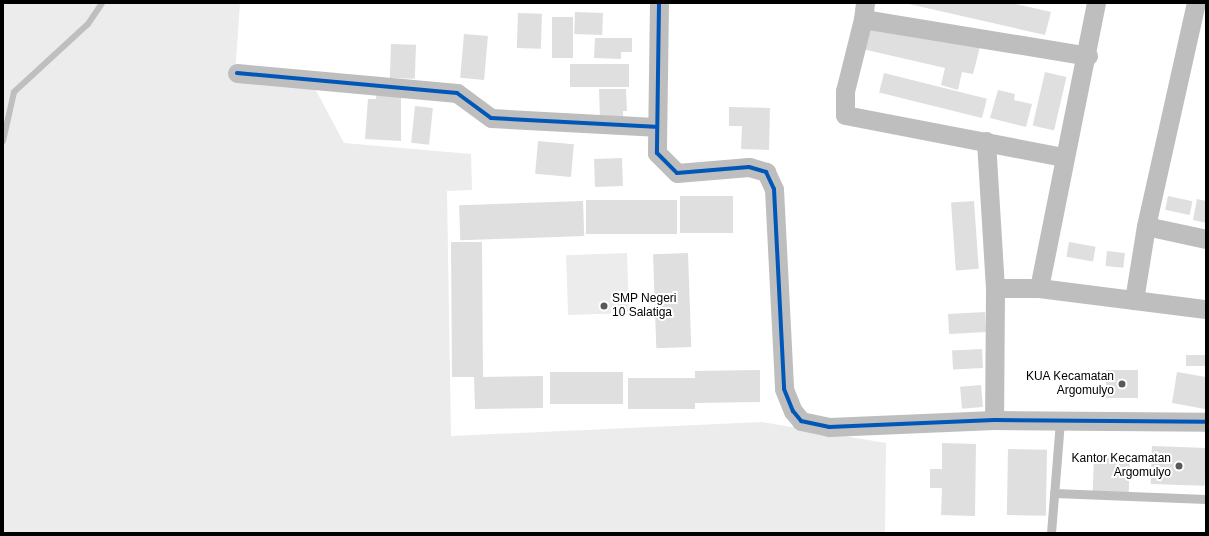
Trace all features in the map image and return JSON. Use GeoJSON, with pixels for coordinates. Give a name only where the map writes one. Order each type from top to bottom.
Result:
{"type":"FeatureCollection","features":[{"type":"Feature","properties":{"kind":"street"},"geometry":{"type":"LineString","coordinates":[[659,3],[655,127],[657,153],[677,173],[749,167],[766,172],[774,190],[784,388],[797,417],[807,424],[829,427],[994,420],[1206,422]]}},
{"type":"Feature","properties":{"kind":"street"},"geometry":{"type":"LineString","coordinates":[[1039,288],[1062,157],[1088,56],[1096,3]]}},
{"type":"Feature","properties":{"kind":"street"},"geometry":{"type":"LineString","coordinates":[[1134,300],[1146,226],[1196,3]]}},
{"type":"Feature","properties":{"kind":"street"},"geometry":{"type":"LineString","coordinates":[[1062,157],[986,141],[845,115],[845,91],[864,11],[1088,56]]}},
{"type":"Feature","properties":{"kind":"street"},"geometry":{"type":"LineString","coordinates":[[237,73],[458,93],[491,118],[655,127]]}},
{"type":"Feature","properties":{"kind":"street"},"geometry":{"type":"LineString","coordinates":[[986,141],[995,288],[994,420]]}},
{"type":"Feature","properties":{"kind":"street"},"geometry":{"type":"LineString","coordinates":[[1146,226],[1206,239]]}},
{"type":"Feature","properties":{"kind":"street"},"geometry":{"type":"LineString","coordinates":[[995,288],[1039,288],[1206,309]]}},
{"type":"Feature","properties":{"kind":"lane"},"geometry":{"type":"LineString","coordinates":[[1051,533],[1060,420]]}},
{"type":"Feature","properties":{"kind":"lane"},"geometry":{"type":"LineString","coordinates":[[1054,492],[1206,499]]}},
{"type":"Feature","properties":{"kind":"shaded area"},"geometry":{"type":"Polygon","coordinates":[[[3,3],[240,3],[235,76],[311,81],[344,143],[471,154],[472,190],[447,191],[451,436],[762,422],[886,443],[885,533],[3,533],[3,3]]]}},
{"type":"Feature","properties":{"kind":"shaded area"},"geometry":{"type":"Polygon","coordinates":[[[627,253],[629,313],[568,315],[566,255],[627,253]]]}},
{"type":"Feature","properties":{"kind":"building"},"geometry":{"type":"Polygon","coordinates":[[[1012,3],[1051,12],[1045,35],[909,4],[1012,3]]]}},
{"type":"Feature","properties":{"kind":"building"},"geometry":{"type":"Polygon","coordinates":[[[575,12],[603,13],[602,35],[574,34],[575,12]]]}},
{"type":"Feature","properties":{"kind":"building"},"geometry":{"type":"Polygon","coordinates":[[[518,13],[542,14],[541,49],[517,48],[518,13]]]}},
{"type":"Feature","properties":{"kind":"building"},"geometry":{"type":"Polygon","coordinates":[[[552,17],[573,17],[573,58],[552,58],[552,17]]]}},
{"type":"Feature","properties":{"kind":"building"},"geometry":{"type":"Polygon","coordinates":[[[865,21],[980,47],[973,74],[962,72],[958,90],[941,85],[945,68],[858,48],[865,21]]]}},
{"type":"Feature","properties":{"kind":"building"},"geometry":{"type":"Polygon","coordinates":[[[464,34],[488,36],[484,80],[460,78],[464,34]]]}},
{"type":"Feature","properties":{"kind":"building"},"geometry":{"type":"Polygon","coordinates":[[[595,38],[632,38],[632,52],[621,52],[621,59],[594,58],[595,38]]]}},
{"type":"Feature","properties":{"kind":"building"},"geometry":{"type":"Polygon","coordinates":[[[391,44],[416,45],[415,79],[390,78],[391,44]]]}},
{"type":"Feature","properties":{"kind":"building"},"geometry":{"type":"Polygon","coordinates":[[[570,64],[629,64],[629,87],[570,87],[570,64]]]}},
{"type":"Feature","properties":{"kind":"building"},"geometry":{"type":"Polygon","coordinates":[[[1045,72],[1066,77],[1054,131],[1033,126],[1045,72]]]}},
{"type":"Feature","properties":{"kind":"building"},"geometry":{"type":"Polygon","coordinates":[[[884,73],[987,99],[982,118],[879,92],[884,73]]]}},
{"type":"Feature","properties":{"kind":"building"},"geometry":{"type":"Polygon","coordinates":[[[599,89],[626,89],[627,111],[623,111],[623,120],[600,120],[599,89]]]}},
{"type":"Feature","properties":{"kind":"building"},"geometry":{"type":"Polygon","coordinates":[[[998,90],[1015,94],[1014,100],[1032,104],[1026,127],[990,118],[998,90]]]}},
{"type":"Feature","properties":{"kind":"building"},"geometry":{"type":"Polygon","coordinates":[[[376,94],[401,95],[401,141],[365,139],[368,99],[376,99],[376,94]]]}},
{"type":"Feature","properties":{"kind":"building"},"geometry":{"type":"Polygon","coordinates":[[[415,106],[433,108],[429,145],[411,143],[415,106]]]}},
{"type":"Feature","properties":{"kind":"building"},"geometry":{"type":"Polygon","coordinates":[[[729,107],[770,108],[769,150],[741,149],[742,126],[729,126],[729,107]]]}},
{"type":"Feature","properties":{"kind":"building"},"geometry":{"type":"Polygon","coordinates":[[[538,141],[574,144],[571,177],[535,174],[538,141]]]}},
{"type":"Feature","properties":{"kind":"building"},"geometry":{"type":"Polygon","coordinates":[[[622,158],[623,186],[595,187],[594,159],[622,158]]]}},
{"type":"Feature","properties":{"kind":"building"},"geometry":{"type":"Polygon","coordinates":[[[680,196],[733,196],[733,233],[680,233],[680,196]]]}},
{"type":"Feature","properties":{"kind":"building"},"geometry":{"type":"Polygon","coordinates":[[[1168,196],[1192,201],[1190,215],[1165,210],[1168,196]]]}},
{"type":"Feature","properties":{"kind":"building"},"geometry":{"type":"Polygon","coordinates":[[[1197,199],[1206,201],[1206,223],[1193,220],[1197,199]]]}},
{"type":"Feature","properties":{"kind":"building"},"geometry":{"type":"Polygon","coordinates":[[[586,200],[677,200],[677,234],[586,234],[586,200]]]}},
{"type":"Feature","properties":{"kind":"building"},"geometry":{"type":"Polygon","coordinates":[[[583,201],[584,236],[460,240],[459,205],[583,201]]]}},
{"type":"Feature","properties":{"kind":"building"},"geometry":{"type":"Polygon","coordinates":[[[974,201],[979,269],[956,270],[951,203],[974,201]]]}},
{"type":"Feature","properties":{"kind":"building"},"geometry":{"type":"Polygon","coordinates":[[[451,242],[482,242],[483,377],[543,376],[543,408],[475,409],[474,377],[452,377],[451,242]]]}},
{"type":"Feature","properties":{"kind":"building"},"geometry":{"type":"Polygon","coordinates":[[[1069,242],[1096,247],[1093,261],[1066,257],[1069,242]]]}},
{"type":"Feature","properties":{"kind":"building"},"geometry":{"type":"Polygon","coordinates":[[[1107,251],[1125,253],[1123,268],[1105,266],[1107,251]]]}},
{"type":"Feature","properties":{"kind":"building"},"geometry":{"type":"Polygon","coordinates":[[[688,253],[691,347],[656,348],[653,254],[688,253]]]}},
{"type":"Feature","properties":{"kind":"building"},"geometry":{"type":"Polygon","coordinates":[[[985,312],[986,332],[949,334],[948,314],[985,312]]]}},
{"type":"Feature","properties":{"kind":"building"},"geometry":{"type":"Polygon","coordinates":[[[982,349],[983,368],[953,370],[952,351],[982,349]]]}},
{"type":"Feature","properties":{"kind":"building"},"geometry":{"type":"Polygon","coordinates":[[[1186,355],[1206,355],[1206,366],[1186,366],[1186,355]]]}},
{"type":"Feature","properties":{"kind":"building"},"geometry":{"type":"Polygon","coordinates":[[[760,370],[760,402],[695,403],[695,409],[628,409],[628,378],[695,378],[695,371],[760,370]]]}},
{"type":"Feature","properties":{"kind":"building","name":"KUA Kecamatan Argomulyo"},"geometry":{"type":"Polygon","coordinates":[[[1106,370],[1138,370],[1138,398],[1106,398],[1106,370]]]}},
{"type":"Feature","properties":{"kind":"building"},"geometry":{"type":"Polygon","coordinates":[[[550,372],[623,372],[623,404],[550,404],[550,372]]]}},
{"type":"Feature","properties":{"kind":"building"},"geometry":{"type":"Polygon","coordinates":[[[1177,372],[1206,377],[1205,409],[1172,403],[1177,372]]]}},
{"type":"Feature","properties":{"kind":"building"},"geometry":{"type":"Polygon","coordinates":[[[981,385],[983,407],[962,409],[960,387],[981,385]]]}},
{"type":"Feature","properties":{"kind":"building"},"geometry":{"type":"Polygon","coordinates":[[[942,443],[976,444],[975,516],[941,515],[942,488],[930,488],[930,469],[942,469],[942,443]]]}},
{"type":"Feature","properties":{"kind":"building","name":"Kantor Kecamatan Argomulyo"},"geometry":{"type":"Polygon","coordinates":[[[1152,446],[1206,448],[1205,486],[1151,484],[1152,446]]]}},
{"type":"Feature","properties":{"kind":"building"},"geometry":{"type":"Polygon","coordinates":[[[1008,449],[1047,450],[1046,516],[1007,515],[1008,449]]]}},
{"type":"Feature","properties":{"kind":"building"},"geometry":{"type":"Polygon","coordinates":[[[1094,455],[1130,456],[1129,494],[1093,493],[1094,455]]]}},
{"type":"Feature","properties":{"kind":"waterway"},"geometry":{"type":"LineString","coordinates":[[3,141],[14,92],[88,24],[102,3]]}},
{"type":"Feature","properties":{"kind":"cycle path"},"geometry":{"type":"LineString","coordinates":[[659,3],[657,153],[677,173],[749,167],[766,172],[774,189],[784,389],[793,411],[801,421],[829,427],[994,420],[1206,422]]}},
{"type":"Feature","properties":{"kind":"cycle path"},"geometry":{"type":"LineString","coordinates":[[237,73],[457,93],[491,118],[655,127]]}},
{"type":"Feature","properties":{"kind":"place","name":"SMP Negeri 10 Salatiga"},"geometry":{"type":"Point","coordinates":[604,306]}},
{"type":"Feature","properties":{"kind":"place","name":"KUA Kecamatan Argomulyo"},"geometry":{"type":"Point","coordinates":[1122,384]}},
{"type":"Feature","properties":{"kind":"place","name":"Kantor Kecamatan Argomulyo"},"geometry":{"type":"Point","coordinates":[1179,466]}}]}
